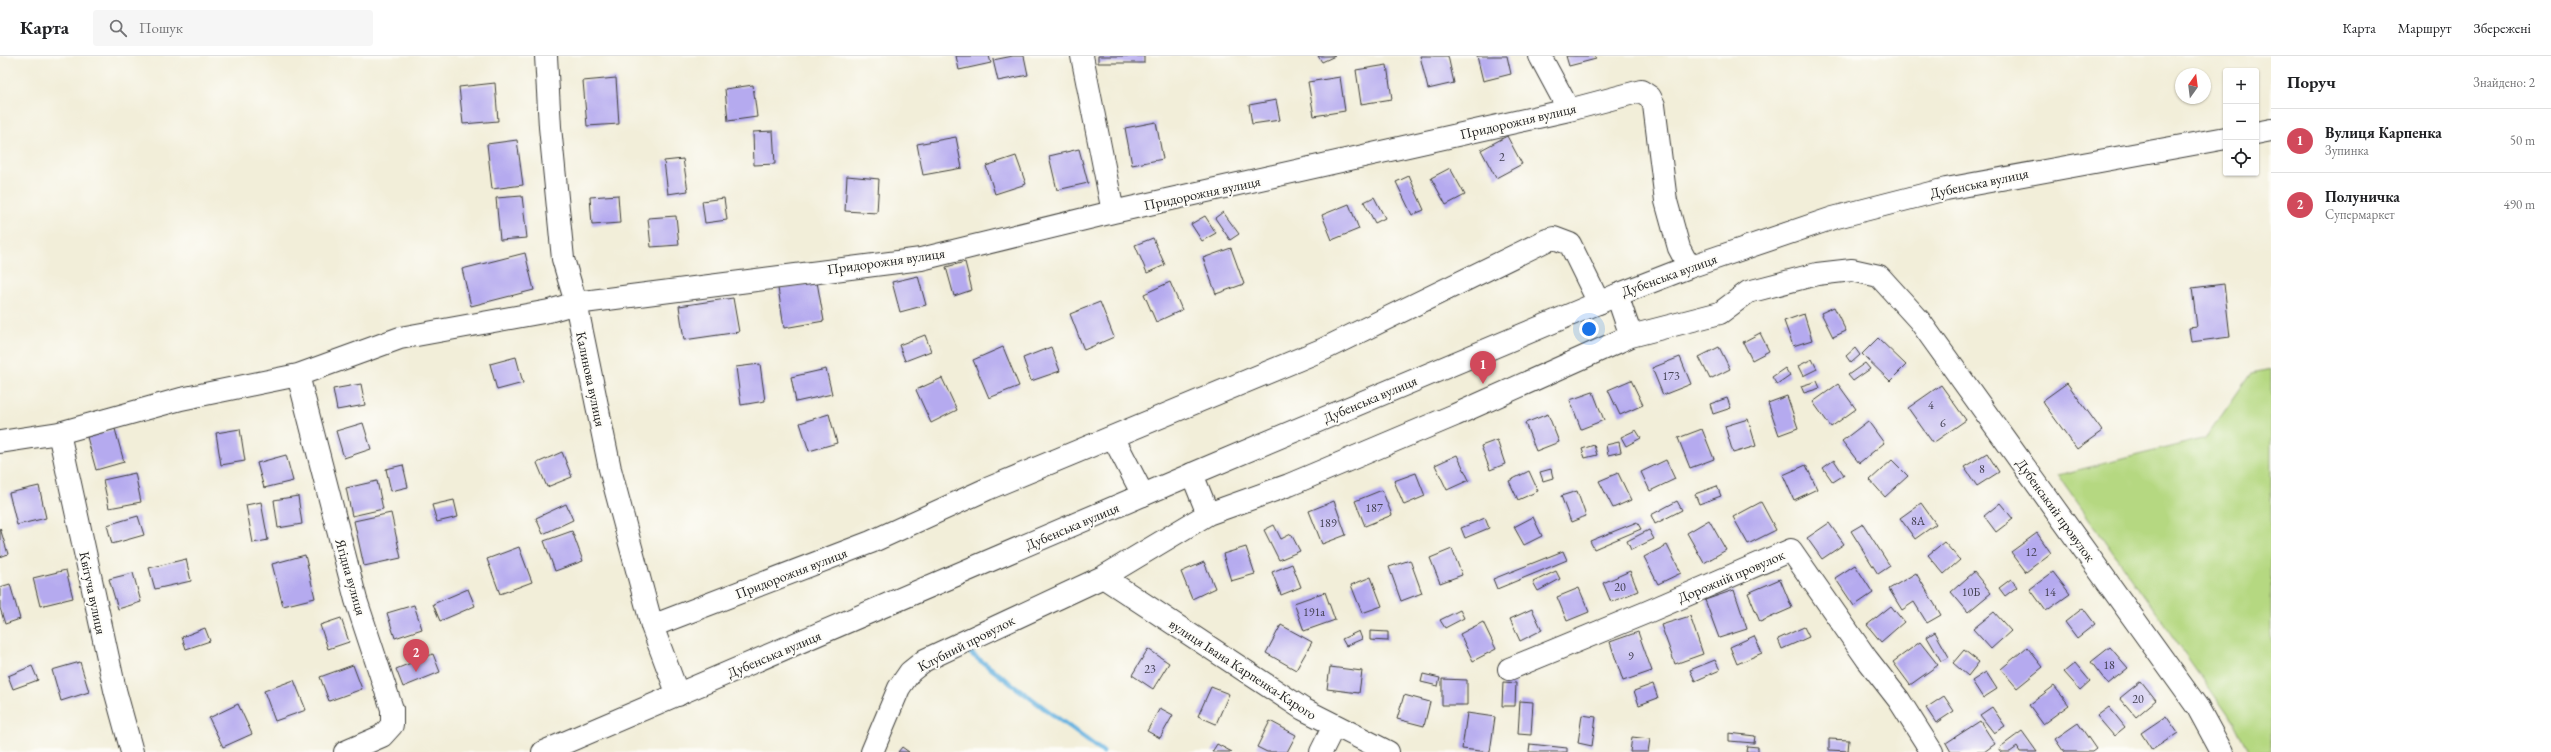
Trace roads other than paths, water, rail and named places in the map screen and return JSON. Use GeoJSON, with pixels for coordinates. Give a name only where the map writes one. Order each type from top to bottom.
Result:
{"type":"FeatureCollection","features":[{"type":"Feature","properties":{"kind":"street","name":"Калинова вулиця"},"geometry":{"type":"LineString","coordinates":[[546,56],[550,127],[563,259],[576,304],[610,469],[652,626],[678,695]]}},
{"type":"Feature","properties":{"kind":"street"},"geometry":{"type":"LineString","coordinates":[[1082,56],[1113,212]]}},
{"type":"Feature","properties":{"kind":"street"},"geometry":{"type":"LineString","coordinates":[[1540,56],[1569,110]]}},
{"type":"Feature","properties":{"kind":"street","name":"Придорожня вулиця"},"geometry":{"type":"LineString","coordinates":[[0,442],[59,433],[181,399],[298,375],[400,338],[550,311],[576,304],[921,259],[1113,212],[1569,110],[1640,92],[1650,97],[1658,117],[1662,172],[1670,217],[1679,248],[1689,267]]}},
{"type":"Feature","properties":{"kind":"street"},"geometry":{"type":"LineString","coordinates":[[2259,132],[2271,130]]}},
{"type":"Feature","properties":{"kind":"street","name":"Дубенська вулиця"},"geometry":{"type":"LineString","coordinates":[[543,752],[1192,474],[1608,299],[1689,267],[1833,218],[1946,189],[2223,139]]}},
{"type":"Feature","properties":{"kind":"street","name":"Придорожня вулиця"},"geometry":{"type":"LineString","coordinates":[[652,626],[871,542],[988,489],[1324,349],[1547,240],[1554,238],[1570,244],[1608,299],[1631,336]]}},
{"type":"Feature","properties":{"kind":"street","name":"Клубний провулок"},"geometry":{"type":"LineString","coordinates":[[872,752],[899,688],[910,672],[925,660],[1103,578],[1208,514],[1288,485],[1455,416],[1631,336],[1720,314],[1748,292],[1817,274],[1852,270],[1879,276]]}},
{"type":"Feature","properties":{"kind":"street","name":"Дубенський провулок"},"geometry":{"type":"LineString","coordinates":[[1879,276],[1919,320],[2001,432],[2198,708],[2222,752]]}},
{"type":"Feature","properties":{"kind":"street","name":"Ягідна вулиця"},"geometry":{"type":"LineString","coordinates":[[298,375],[356,600],[392,709],[392,725],[382,736],[345,752]]}},
{"type":"Feature","properties":{"kind":"street","name":"Квітуча вулиця"},"geometry":{"type":"LineString","coordinates":[[59,433],[115,690],[132,752]]}},
{"type":"Feature","properties":{"kind":"street"},"geometry":{"type":"LineString","coordinates":[[1113,437],[1143,495]]}},
{"type":"Feature","properties":{"kind":"street"},"geometry":{"type":"LineString","coordinates":[[1192,474],[1208,514]]}},
{"type":"Feature","properties":{"kind":"street","name":"Дорожній провулок"},"geometry":{"type":"LineString","coordinates":[[1509,669],[1645,613],[1791,550],[1867,659],[1899,700],[1932,752]]}},
{"type":"Feature","properties":{"kind":"street","name":"вулиця Івана Карпенка-Карого"},"geometry":{"type":"LineString","coordinates":[[1103,578],[1303,709],[1388,752]]}},
{"type":"Feature","properties":{"kind":"street"},"geometry":{"type":"LineString","coordinates":[[1321,752],[1334,726]]}},
{"type":"Feature","properties":{"kind":"waterway"},"geometry":{"type":"LineString","coordinates":[[965,649],[1103,752]]}},
{"type":"Feature","properties":{"kind":"place","name":"Вулиця Карпенка"},"geometry":{"type":"Point","coordinates":[1483,384]}},
{"type":"Feature","properties":{"kind":"place","name":"Полуничка"},"geometry":{"type":"Point","coordinates":[416,672]}}]}
